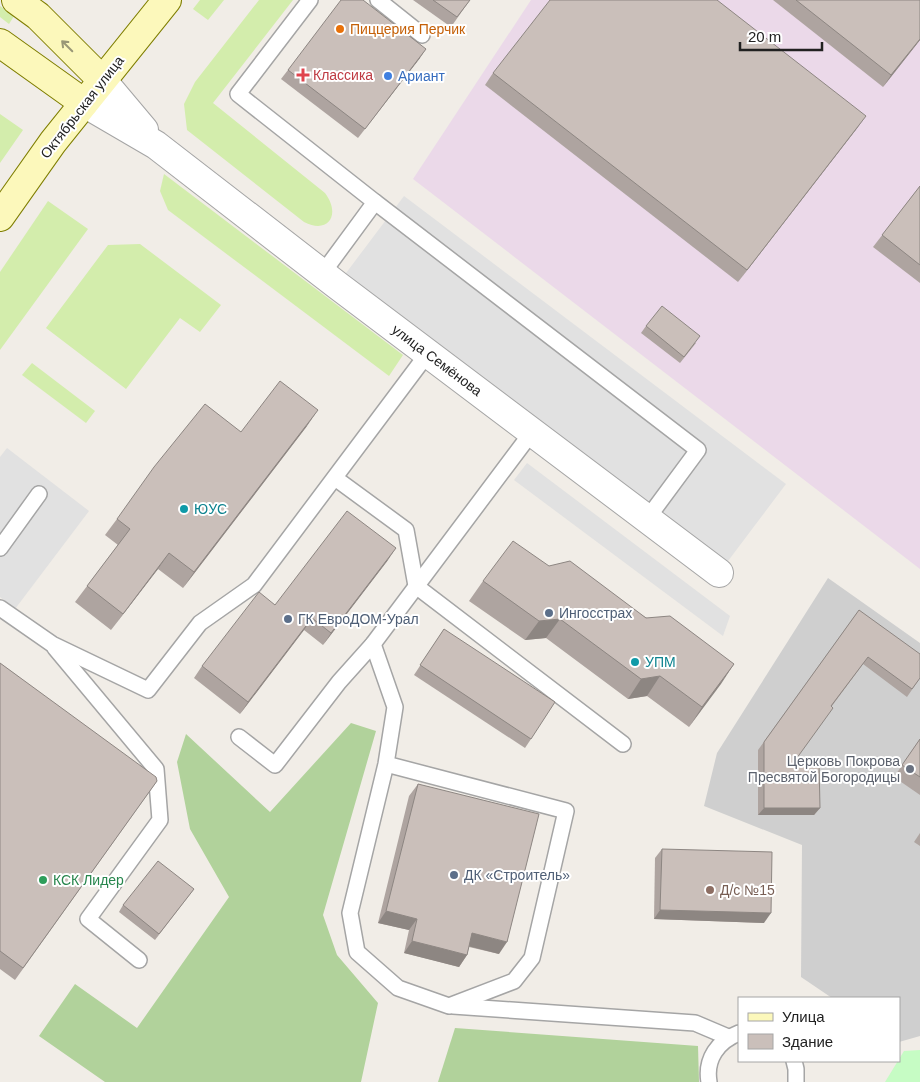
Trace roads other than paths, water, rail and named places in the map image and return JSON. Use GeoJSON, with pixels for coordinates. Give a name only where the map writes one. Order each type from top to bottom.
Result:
{"type":"FeatureCollection","features":[{"type":"Feature","properties":{"kind":"street","name":"улица Семёнова"},"geometry":{"type":"LineString","coordinates":[[16,0],[38,16],[102,80],[156,145]]}},
{"type":"Feature","properties":{"kind":"street","name":"Октябрьская улица"},"geometry":{"type":"LineString","coordinates":[[0,217],[53,142],[167,0]]}},
{"type":"Feature","properties":{"kind":"street","name":"улица Семёнова"},"geometry":{"type":"LineString","coordinates":[[0,43],[84,103],[156,145],[322,274],[719,573]]}},
{"type":"Feature","properties":{"kind":"lane"},"geometry":{"type":"LineString","coordinates":[[310,0],[238,94],[375,202],[698,450],[647,519]]}},
{"type":"Feature","properties":{"kind":"lane"},"geometry":{"type":"LineString","coordinates":[[378,0],[422,35]]}},
{"type":"Feature","properties":{"kind":"lane"},"geometry":{"type":"LineString","coordinates":[[322,274],[375,202]]}},
{"type":"Feature","properties":{"kind":"lane"},"geometry":{"type":"LineString","coordinates":[[0,608],[52,644],[148,690],[200,623],[254,585],[428,353]]}},
{"type":"Feature","properties":{"kind":"lane"},"geometry":{"type":"LineString","coordinates":[[239,737],[275,764],[338,682],[373,644],[532,432]]}},
{"type":"Feature","properties":{"kind":"lane"},"geometry":{"type":"LineString","coordinates":[[335,478],[406,530],[416,586],[623,744]]}},
{"type":"Feature","properties":{"kind":"lane"},"geometry":{"type":"LineString","coordinates":[[0,548],[39,494]]}},
{"type":"Feature","properties":{"kind":"lane"},"geometry":{"type":"LineString","coordinates":[[52,644],[156,770],[160,820],[88,919],[139,960]]}},
{"type":"Feature","properties":{"kind":"lane"},"geometry":{"type":"LineString","coordinates":[[373,644],[394,707],[386,764],[350,913],[357,952],[398,988],[450,1006],[695,1023],[734,1035]]}},
{"type":"Feature","properties":{"kind":"lane"},"geometry":{"type":"LineString","coordinates":[[386,764],[566,811],[532,958],[514,981],[450,1006]]}},
{"type":"Feature","properties":{"kind":"lane"},"geometry":{"type":"LineString","coordinates":[[709,1082],[710,1060],[718,1047],[734,1035]]}},
{"type":"Feature","properties":{"kind":"lane"},"geometry":{"type":"LineString","coordinates":[[794,1062],[796,1082]]}},
{"type":"Feature","properties":{"kind":"place","name":"Пиццерия Перчик"},"geometry":{"type":"Point","coordinates":[340,29]}},
{"type":"Feature","properties":{"kind":"place","name":"Классика"},"geometry":{"type":"Point","coordinates":[303,75]}},
{"type":"Feature","properties":{"kind":"place","name":"Ариант"},"geometry":{"type":"Point","coordinates":[388,76]}},
{"type":"Feature","properties":{"kind":"place","name":"ЮУС"},"geometry":{"type":"Point","coordinates":[184,509]}},
{"type":"Feature","properties":{"kind":"place","name":"Ингосстрах"},"geometry":{"type":"Point","coordinates":[549,613]}},
{"type":"Feature","properties":{"kind":"place","name":"ГК ЕвроДОМ-Урал"},"geometry":{"type":"Point","coordinates":[288,619]}},
{"type":"Feature","properties":{"kind":"place","name":"УПМ"},"geometry":{"type":"Point","coordinates":[635,662]}},
{"type":"Feature","properties":{"kind":"place","name":"Церковь Покрова Пресвятой Богородицы"},"geometry":{"type":"Point","coordinates":[910,769]}},
{"type":"Feature","properties":{"kind":"place","name":"ДК «Строитель»"},"geometry":{"type":"Point","coordinates":[454,875]}},
{"type":"Feature","properties":{"kind":"place","name":"КСК Лидер"},"geometry":{"type":"Point","coordinates":[43,880]}},
{"type":"Feature","properties":{"kind":"place","name":"Д/с №15"},"geometry":{"type":"Point","coordinates":[710,890]}}]}
